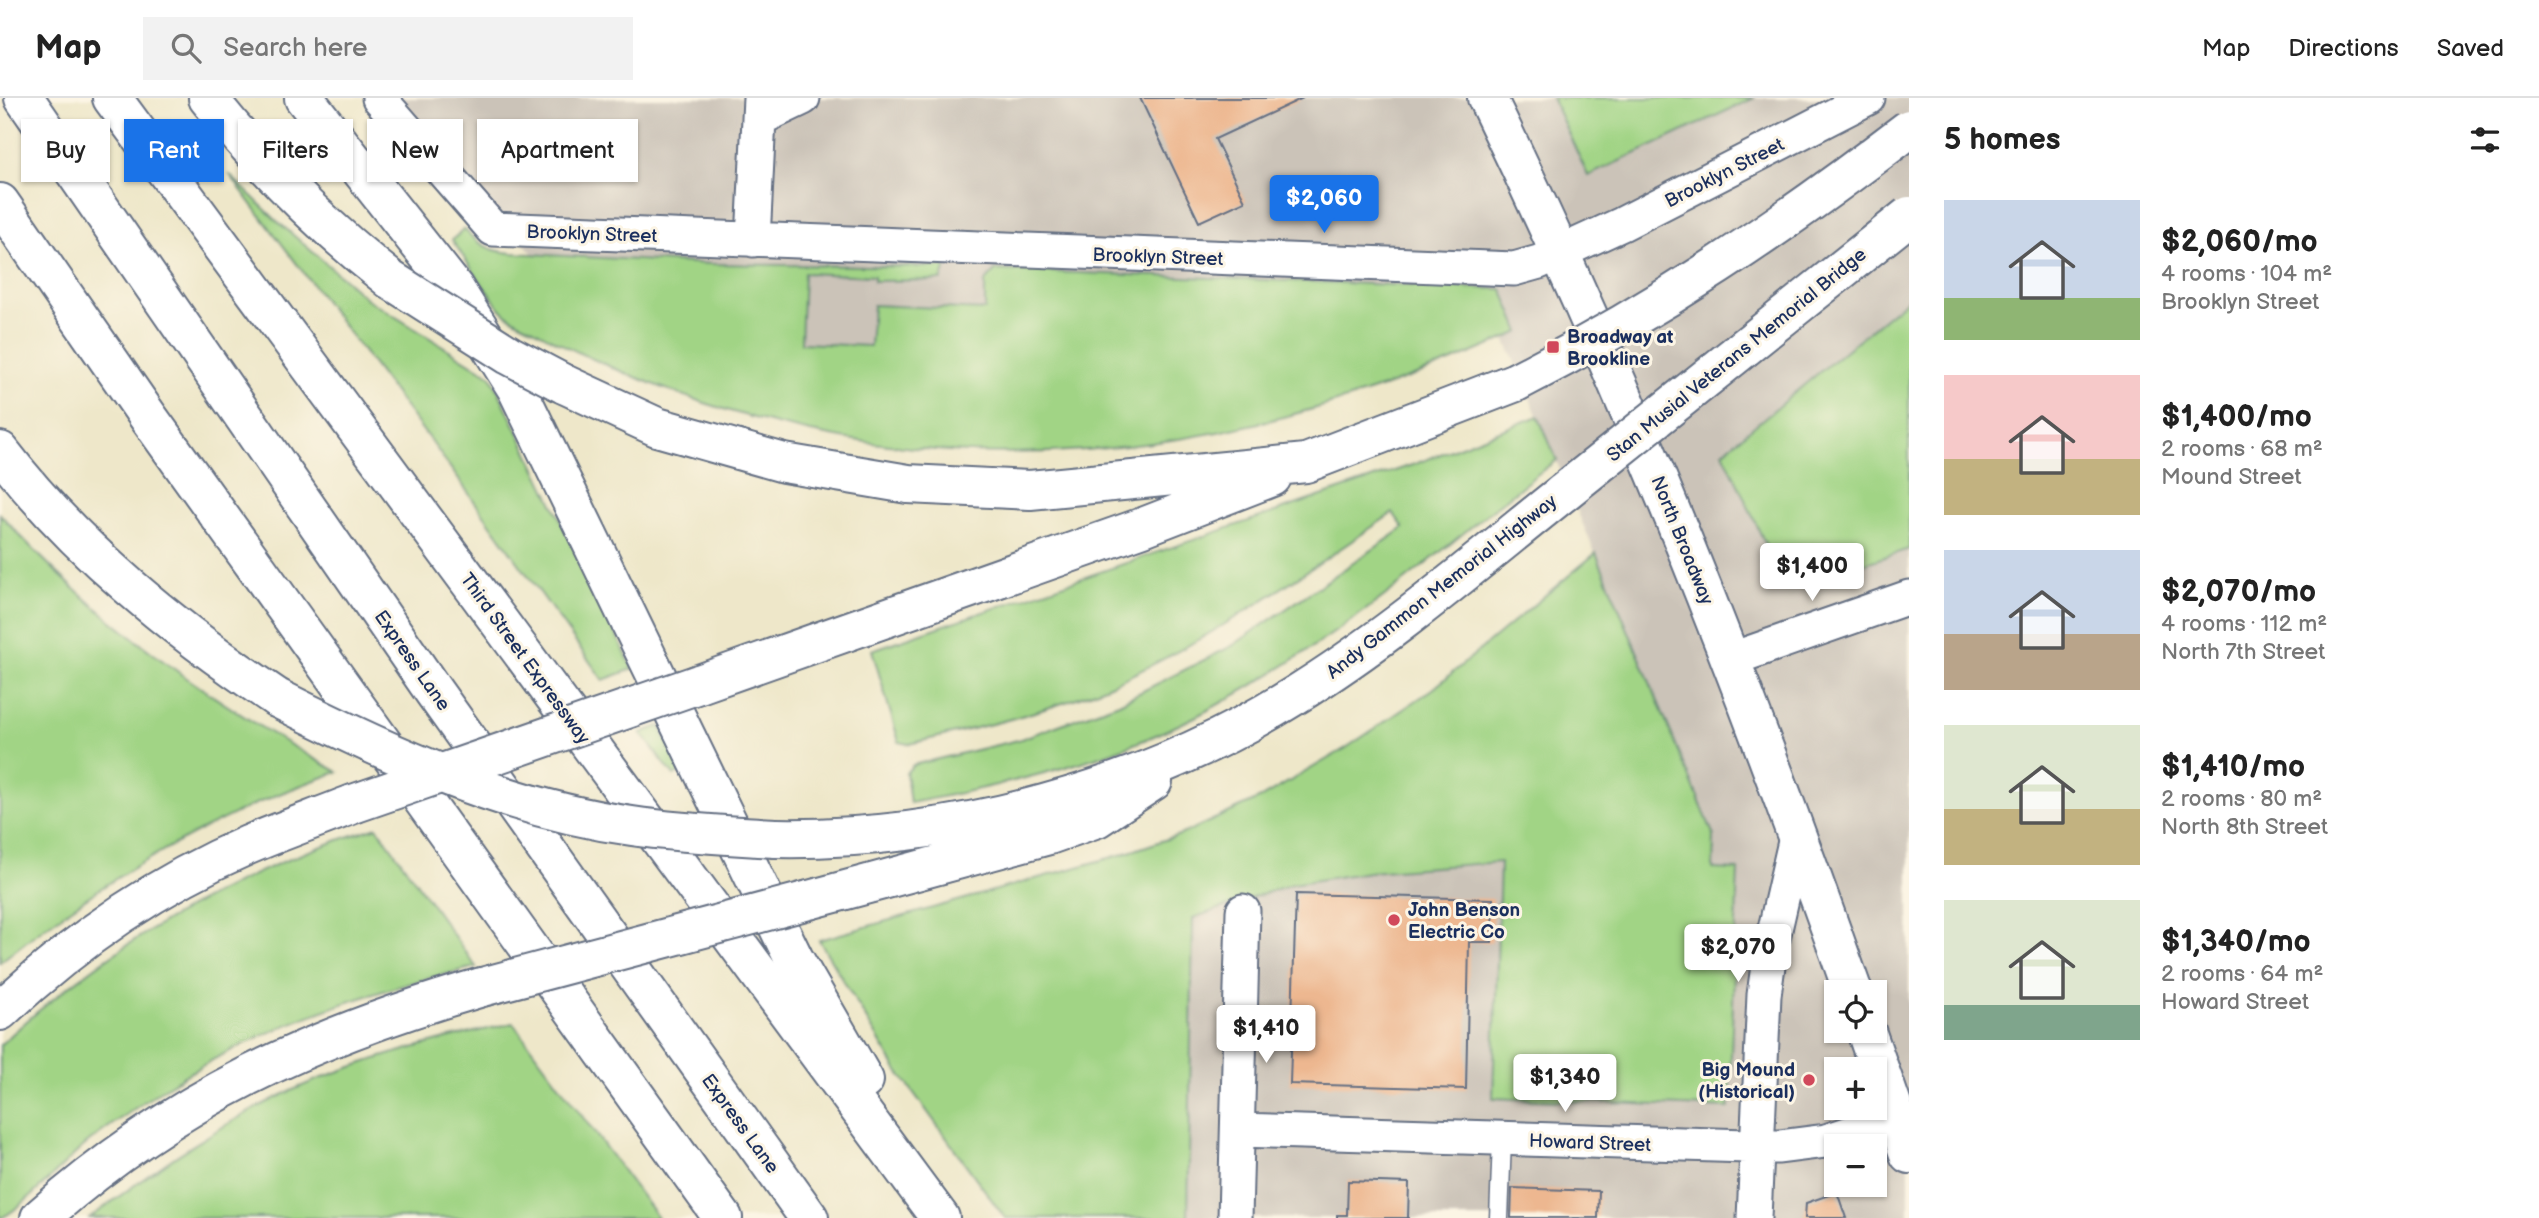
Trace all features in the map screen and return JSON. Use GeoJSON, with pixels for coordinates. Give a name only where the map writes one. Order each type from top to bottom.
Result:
{"type":"FeatureCollection","features":[{"type":"Feature","properties":{"kind":"main road","name":"Express Lane"},"geometry":{"type":"LineString","coordinates":[[24,98],[442,703],[809,1218]]}},
{"type":"Feature","properties":{"kind":"main road","name":"Third Street Expressway"},"geometry":{"type":"LineString","coordinates":[[112,98],[942,1218]]}},
{"type":"Feature","properties":{"kind":"main road"},"geometry":{"type":"LineString","coordinates":[[208,98],[244,144],[290,193],[349,248],[391,280],[498,348],[564,384],[657,426],[784,463],[908,484],[1030,490],[1306,463]]}},
{"type":"Feature","properties":{"kind":"main road"},"geometry":{"type":"LineString","coordinates":[[304,98],[454,288],[517,389],[794,959],[942,1218]]}},
{"type":"Feature","properties":{"kind":"main road","name":"North Broadway"},"geometry":{"type":"LineString","coordinates":[[1487,98],[1560,253],[1652,463],[1732,659],[1849,980]]}},
{"type":"Feature","properties":{"kind":"main road"},"geometry":{"type":"LineString","coordinates":[[0,1011],[52,963],[150,896],[246,846],[353,804],[1143,527],[1516,382],[1590,345],[1690,286],[1800,212],[1909,129]]}},
{"type":"Feature","properties":{"kind":"main road"},"geometry":{"type":"LineString","coordinates":[[0,203],[158,429],[723,1218]]}},
{"type":"Feature","properties":{"kind":"main road","name":"Stan Musial Veterans Memorial Bridge"},"geometry":{"type":"LineString","coordinates":[[1564,492],[1909,216]]}},
{"type":"Feature","properties":{"kind":"main road","name":"Andy Gammon Memorial Highway"},"geometry":{"type":"LineString","coordinates":[[0,451],[56,515],[145,602],[212,654],[277,698],[415,764],[497,794],[562,812],[631,826],[775,838],[884,833],[977,819],[1065,797],[1187,753],[1267,712],[1345,664],[1564,492]]}},
{"type":"Feature","properties":{"kind":"main road"},"geometry":{"type":"LineString","coordinates":[[40,1218],[85,1178],[186,1107],[252,1071],[359,1026],[482,987],[1049,835],[1097,818],[1142,791],[1187,753]]}},
{"type":"Feature","properties":{"kind":"main road"},"geometry":{"type":"LineString","coordinates":[[1870,1043],[1909,1154]]}},
{"type":"Feature","properties":{"kind":"street","name":"Brooklyn Street"},"geometry":{"type":"LineString","coordinates":[[379,98],[493,229],[1503,269],[1527,267],[1560,253],[1868,98]]}},
{"type":"Feature","properties":{"kind":"street"},"geometry":{"type":"LineString","coordinates":[[753,240],[759,108],[803,98]]}},
{"type":"Feature","properties":{"kind":"street"},"geometry":{"type":"LineString","coordinates":[[1732,659],[1909,597]]}},
{"type":"Feature","properties":{"kind":"street"},"geometry":{"type":"LineString","coordinates":[[1754,1218],[1764,995],[1773,939],[1797,832]]}},
{"type":"Feature","properties":{"kind":"street"},"geometry":{"type":"LineString","coordinates":[[1235,1218],[1243,911]]}},
{"type":"Feature","properties":{"kind":"street","name":"Howard Street"},"geometry":{"type":"LineString","coordinates":[[1238,1130],[1802,1146],[1896,1118]]}},
{"type":"Feature","properties":{"kind":"lane"},"geometry":{"type":"LineString","coordinates":[[1499,1218],[1502,1139]]}},
{"type":"Feature","properties":{"kind":"shaded area"},"geometry":{"type":"Polygon","coordinates":[[[399,98],[1909,98],[1909,1218],[1188,1218],[1193,918],[1292,884],[1369,872],[1483,861],[1713,869],[1714,836],[1503,334],[991,322],[872,315],[871,346],[800,343],[803,275],[711,264],[534,255],[463,172],[463,119],[417,119],[399,98]]]}},
{"type":"Feature","properties":{"kind":"green space"},"geometry":{"type":"Polygon","coordinates":[[[1552,98],[1754,98],[1588,176],[1552,98]]]}},
{"type":"Feature","properties":{"kind":"green space"},"geometry":{"type":"Polygon","coordinates":[[[229,174],[277,221],[367,299],[491,376],[633,669],[603,680],[436,448],[229,174]]]}},
{"type":"Feature","properties":{"kind":"green space"},"geometry":{"type":"Polygon","coordinates":[[[464,229],[485,246],[512,253],[711,264],[946,267],[941,280],[874,281],[874,276],[804,273],[801,343],[870,346],[873,305],[985,310],[985,282],[996,270],[1502,289],[1520,332],[1418,375],[1314,409],[1210,434],[1105,449],[999,453],[893,446],[786,426],[679,394],[567,347],[502,310],[452,240],[464,229]]]}},
{"type":"Feature","properties":{"kind":"green space"},"geometry":{"type":"Polygon","coordinates":[[[1909,298],[1909,549],[1786,589],[1723,452],[1909,298]]]}},
{"type":"Feature","properties":{"kind":"green space"},"geometry":{"type":"Polygon","coordinates":[[[1538,416],[1557,460],[1390,592],[1279,669],[1208,710],[1138,743],[1025,778],[910,803],[906,773],[913,765],[1018,740],[1119,703],[1232,646],[1404,528],[1393,513],[1221,626],[1112,684],[1038,711],[909,744],[899,742],[872,650],[1415,464],[1538,416]]]}},
{"type":"Feature","properties":{"kind":"green space"},"geometry":{"type":"Polygon","coordinates":[[[0,514],[76,590],[158,657],[246,718],[338,772],[247,808],[160,852],[78,904],[0,962],[0,514]]]}},
{"type":"Feature","properties":{"kind":"green space"},"geometry":{"type":"Polygon","coordinates":[[[1596,553],[1714,836],[1713,869],[1738,870],[1729,1108],[1493,1098],[1500,862],[1369,872],[1292,884],[1193,918],[1188,1218],[1005,1218],[897,1070],[819,940],[1120,855],[1182,834],[1261,798],[1346,748],[1433,689],[1596,553]]]}},
{"type":"Feature","properties":{"kind":"green space"},"geometry":{"type":"Polygon","coordinates":[[[660,726],[681,772],[674,776],[641,733],[660,726]]]}},
{"type":"Feature","properties":{"kind":"green space"},"geometry":{"type":"Polygon","coordinates":[[[377,827],[476,967],[393,988],[311,1015],[194,1070],[111,1125],[84,1146],[18,1207],[0,1218],[0,1045],[85,974],[176,915],[274,866],[377,827]]]}},
{"type":"Feature","properties":{"kind":"green space"},"geometry":{"type":"Polygon","coordinates":[[[513,1023],[658,1218],[90,1218],[188,1148],[239,1117],[293,1090],[373,1060],[429,1043],[513,1023]]]}},
{"type":"Feature","properties":{"kind":"building"},"geometry":{"type":"Polygon","coordinates":[[[1140,98],[1303,98],[1215,139],[1245,201],[1199,222],[1140,98]]]}},
{"type":"Feature","properties":{"kind":"building"},"geometry":{"type":"Polygon","coordinates":[[[1296,894],[1493,899],[1492,942],[1469,942],[1466,1089],[1290,1084],[1296,894]]]}},
{"type":"Feature","properties":{"kind":"building"},"geometry":{"type":"Polygon","coordinates":[[[1348,1181],[1409,1183],[1408,1218],[1337,1218],[1337,1215],[1347,1215],[1348,1181]]]}},
{"type":"Feature","properties":{"kind":"building"},"geometry":{"type":"Polygon","coordinates":[[[1512,1188],[1599,1191],[1598,1218],[1511,1218],[1512,1188]]]}},
{"type":"Feature","properties":{"kind":"building"},"geometry":{"type":"Polygon","coordinates":[[[1824,1197],[1839,1197],[1846,1218],[1805,1218],[1806,1203],[1824,1197]]]}},
{"type":"Feature","properties":{"kind":"place","name":"Broadway at Brookline"},"geometry":{"type":"Point","coordinates":[1553,347]}},
{"type":"Feature","properties":{"kind":"place","name":"John Benson Electric Co"},"geometry":{"type":"Point","coordinates":[1394,920]}},
{"type":"Feature","properties":{"kind":"place","name":"Big Mound (Historical)"},"geometry":{"type":"Point","coordinates":[1809,1080]}}]}
